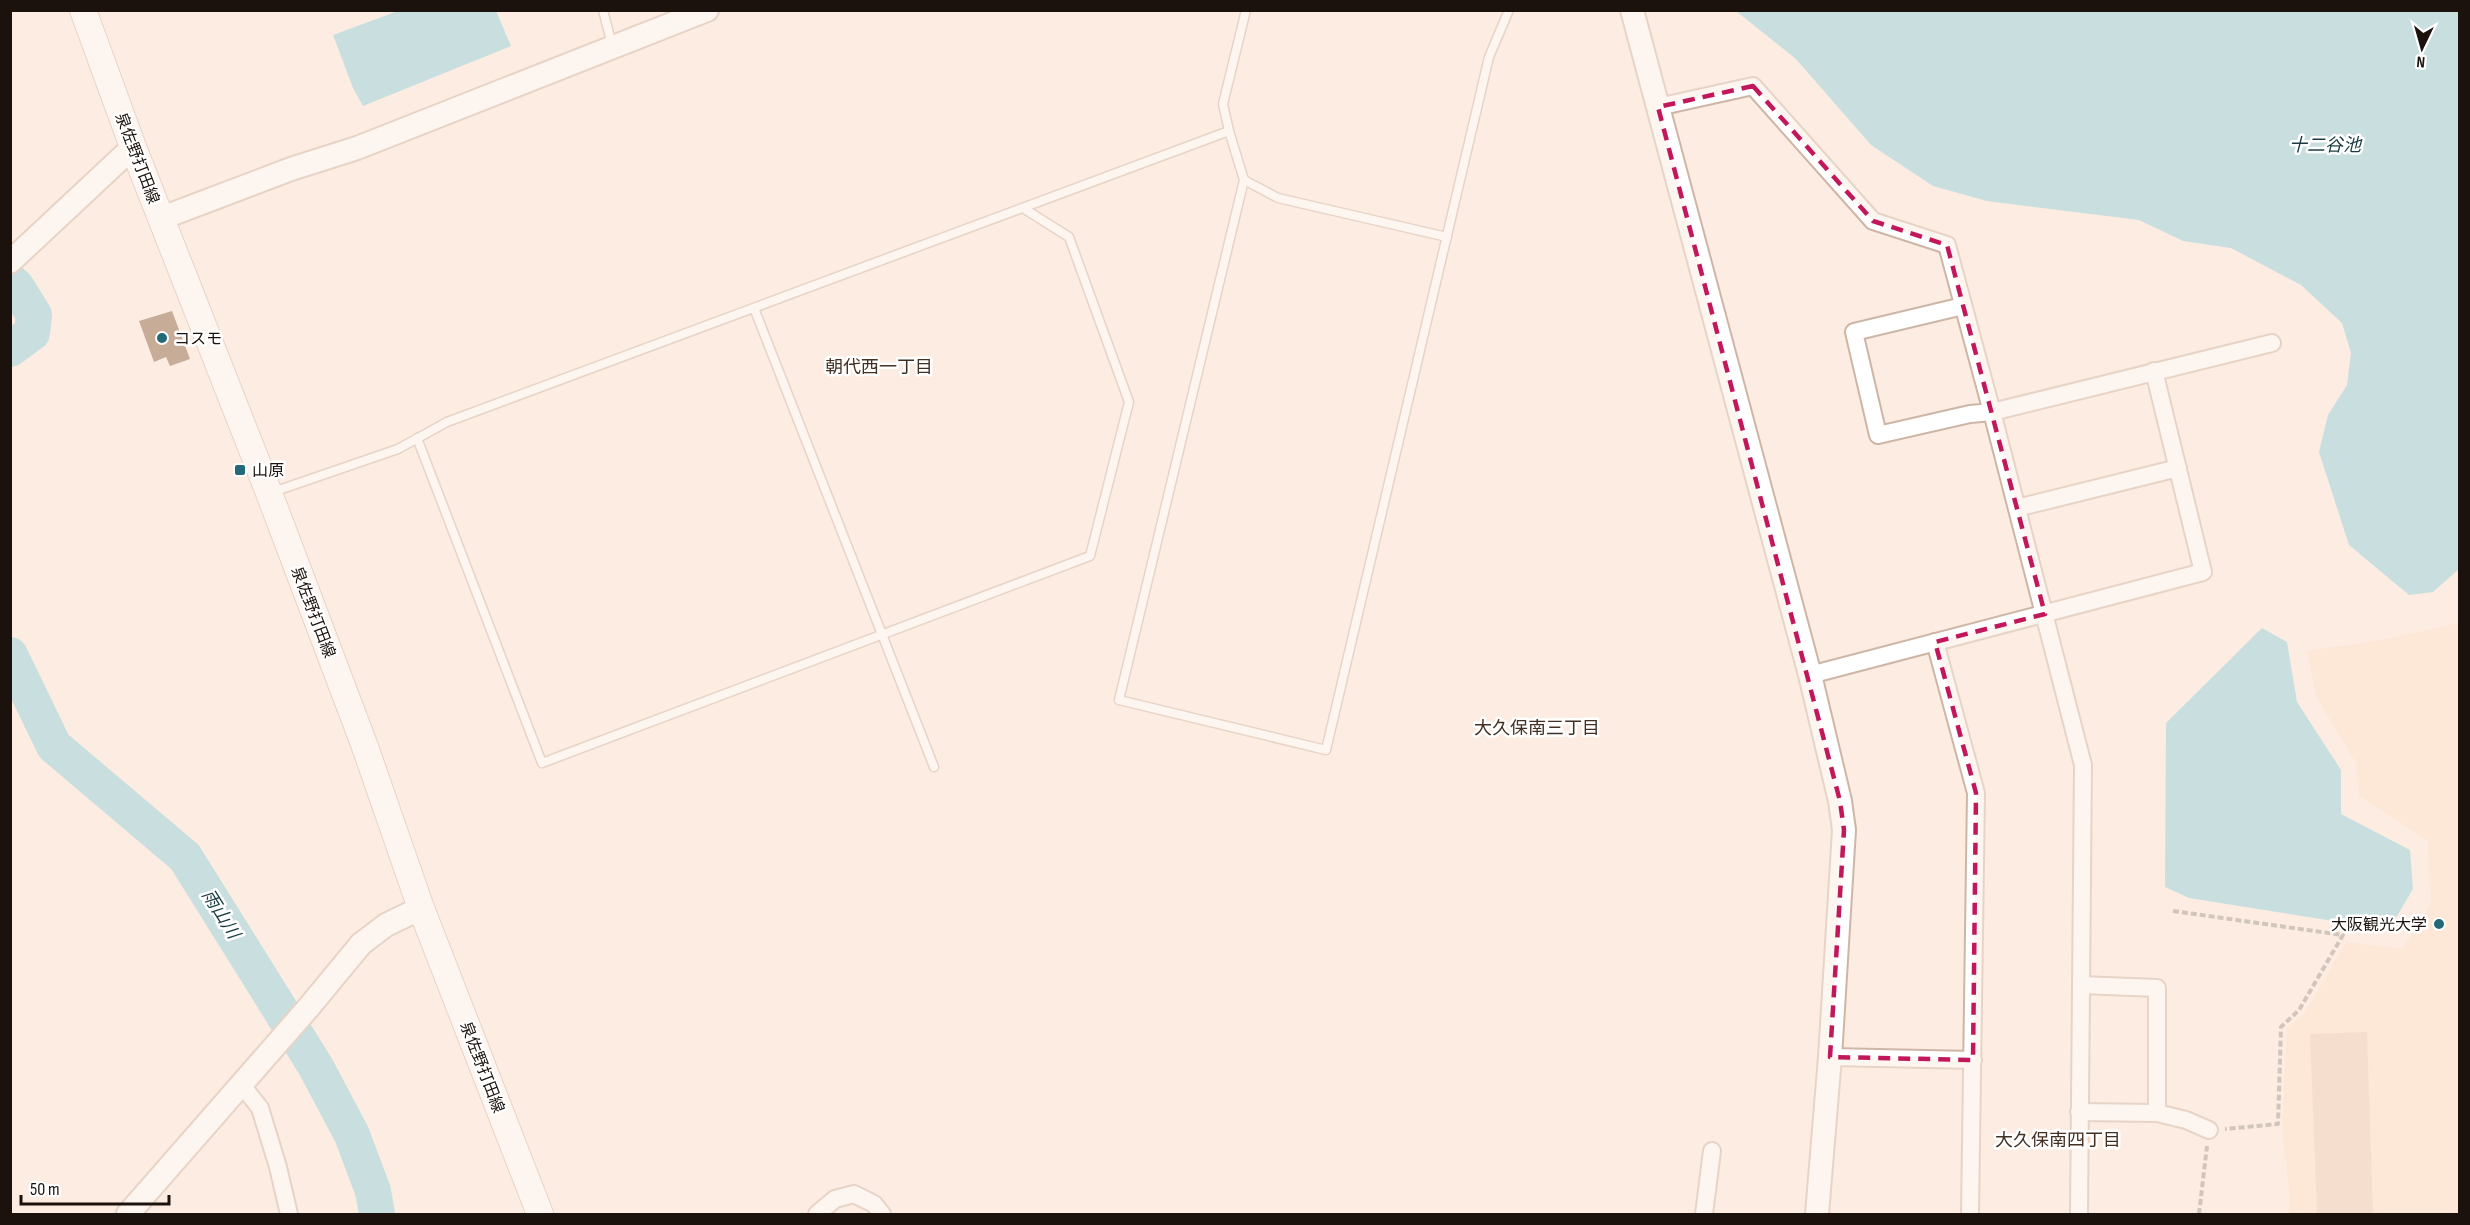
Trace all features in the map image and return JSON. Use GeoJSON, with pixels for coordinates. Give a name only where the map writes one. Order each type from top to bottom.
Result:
{"type":"FeatureCollection","features":[{"type":"Feature","properties":{"kind":"main road","name":"泉佐野打田線"},"geometry":{"type":"LineString","coordinates":[[83,10],[133,147],[269,493],[364,744],[421,908],[540,1215]]}},
{"type":"Feature","properties":{"kind":"street"},"geometry":{"type":"LineString","coordinates":[[162,218],[291,169],[357,148],[707,10]]}},
{"type":"Feature","properties":{"kind":"street"},"geometry":{"type":"LineString","coordinates":[[1632,10],[1810,675],[1840,801],[1844,830],[1830,1057],[1817,1215]]}},
{"type":"Feature","properties":{"kind":"street"},"geometry":{"type":"LineString","coordinates":[[1658,107],[1754,86],[1874,221],[1947,244],[2083,765],[2079,1215]]}},
{"type":"Feature","properties":{"kind":"street"},"geometry":{"type":"LineString","coordinates":[[16,257],[133,147]]}},
{"type":"Feature","properties":{"kind":"street"},"geometry":{"type":"LineString","coordinates":[[1963,306],[1854,332],[1878,435],[1970,414],[1992,412],[2272,343]]}},
{"type":"Feature","properties":{"kind":"street"},"geometry":{"type":"LineString","coordinates":[[1810,675],[2203,572],[2154,371]]}},
{"type":"Feature","properties":{"kind":"street"},"geometry":{"type":"LineString","coordinates":[[2017,508],[2178,468]]}},
{"type":"Feature","properties":{"kind":"street"},"geometry":{"type":"LineString","coordinates":[[1935,642],[1976,793],[1970,1215]]}},
{"type":"Feature","properties":{"kind":"street"},"geometry":{"type":"LineString","coordinates":[[128,1215],[361,944],[386,926],[421,908]]}},
{"type":"Feature","properties":{"kind":"street"},"geometry":{"type":"LineString","coordinates":[[2080,985],[2157,988],[2157,1113]]}},
{"type":"Feature","properties":{"kind":"street"},"geometry":{"type":"LineString","coordinates":[[1830,1057],[1973,1060]]}},
{"type":"Feature","properties":{"kind":"street"},"geometry":{"type":"LineString","coordinates":[[241,1084],[260,1108],[278,1167],[289,1215]]}},
{"type":"Feature","properties":{"kind":"street"},"geometry":{"type":"LineString","coordinates":[[2079,1112],[2157,1113],[2186,1120],[2209,1131]]}},
{"type":"Feature","properties":{"kind":"street"},"geometry":{"type":"LineString","coordinates":[[1704,1215],[1712,1151]]}},
{"type":"Feature","properties":{"kind":"street"},"geometry":{"type":"LineString","coordinates":[[817,1215],[835,1199],[854,1194],[874,1204],[882,1215]]}},
{"type":"Feature","properties":{"kind":"lane"},"geometry":{"type":"LineString","coordinates":[[603,10],[612,48]]}},
{"type":"Feature","properties":{"kind":"lane"},"geometry":{"type":"LineString","coordinates":[[1246,10],[1223,104],[1228,131],[1244,180],[1119,700],[1326,750],[1489,57],[1509,10]]}},
{"type":"Feature","properties":{"kind":"lane"},"geometry":{"type":"LineString","coordinates":[[269,493],[398,449],[447,422],[1228,131]]}},
{"type":"Feature","properties":{"kind":"lane"},"geometry":{"type":"LineString","coordinates":[[1244,180],[1278,198],[1447,237]]}},
{"type":"Feature","properties":{"kind":"lane"},"geometry":{"type":"LineString","coordinates":[[417,438],[542,763],[882,636],[1090,556],[1129,402],[1069,237],[1023,208]]}},
{"type":"Feature","properties":{"kind":"lane"},"geometry":{"type":"LineString","coordinates":[[754,308],[934,767]]}},
{"type":"Feature","properties":{"kind":"path"},"geometry":{"type":"LineString","coordinates":[[2173,911],[2343,935],[2299,1010],[2280,1027],[2278,1124],[2209,1131],[2199,1215]]}},
{"type":"Feature","properties":{"kind":"highlighted area"},"geometry":{"type":"Polygon","coordinates":[[[1753,86],[1873,221],[1947,245],[2045,614],[1935,642],[1976,793],[1973,1060],[1830,1057],[1844,830],[1840,801],[1658,107],[1753,86]]]}},
{"type":"Feature","properties":{"kind":"shaded area","name":"大阪観光大学"},"geometry":{"type":"Polygon","coordinates":[[[2459,623],[2459,1214],[2289,1214],[2290,1198],[2282,1127],[2287,1028],[2304,1014],[2346,942],[2402,949],[2431,905],[2428,841],[2359,796],[2356,763],[2316,696],[2307,651],[2387,639],[2459,623]]]}},
{"type":"Feature","properties":{"kind":"shaded area"},"geometry":{"type":"Polygon","coordinates":[[[2367,1032],[2373,1214],[2317,1214],[2310,1034],[2367,1032]]]}},
{"type":"Feature","properties":{"kind":"water"},"geometry":{"type":"Polygon","coordinates":[[[398,11],[496,11],[511,46],[363,106],[353,88],[333,35],[398,11]]]}},
{"type":"Feature","properties":{"kind":"water","name":"十二谷池"},"geometry":{"type":"Polygon","coordinates":[[[1736,11],[2459,11],[2459,569],[2433,592],[2409,595],[2349,545],[2319,452],[2328,415],[2347,385],[2351,353],[2342,323],[2301,285],[2231,248],[2183,241],[2139,220],[1987,201],[1933,186],[1871,145],[1796,59],[1736,11]]]}},
{"type":"Feature","properties":{"kind":"water"},"geometry":{"type":"Polygon","coordinates":[[[2262,628],[2287,642],[2297,702],[2341,770],[2341,814],[2410,850],[2413,889],[2394,921],[2385,926],[2346,923],[2189,898],[2165,887],[2166,723],[2262,628]]]}},
{"type":"Feature","properties":{"kind":"building"},"geometry":{"type":"Polygon","coordinates":[[[172,311],[190,359],[170,366],[166,357],[154,362],[139,321],[172,311]]]}},
{"type":"Feature","properties":{"kind":"waterway","name":"雨山川"},"geometry":{"type":"LineString","coordinates":[[10,281],[16,286],[34,315],[32,333],[10,349]]}},
{"type":"Feature","properties":{"kind":"waterway","name":"雨山川"},"geometry":{"type":"LineString","coordinates":[[10,655],[54,746],[185,857],[316,1067],[352,1135],[373,1191],[377,1214]]}},
{"type":"Feature","properties":{"kind":"place","name":"コスモ"},"geometry":{"type":"Point","coordinates":[162,338]}},
{"type":"Feature","properties":{"kind":"place","name":"山原"},"geometry":{"type":"Point","coordinates":[240,470]}},
{"type":"Feature","properties":{"kind":"place","name":"大阪観光大学"},"geometry":{"type":"Point","coordinates":[2439,924]}},
{"type":"Feature","properties":{"kind":"district","name":"朝代西一丁目"},"geometry":{"type":"Point","coordinates":[879,367]}},
{"type":"Feature","properties":{"kind":"district","name":"大久保南三丁目"},"geometry":{"type":"Point","coordinates":[1537,728]}},
{"type":"Feature","properties":{"kind":"district","name":"大久保南四丁目"},"geometry":{"type":"Point","coordinates":[2058,1140]}}]}
